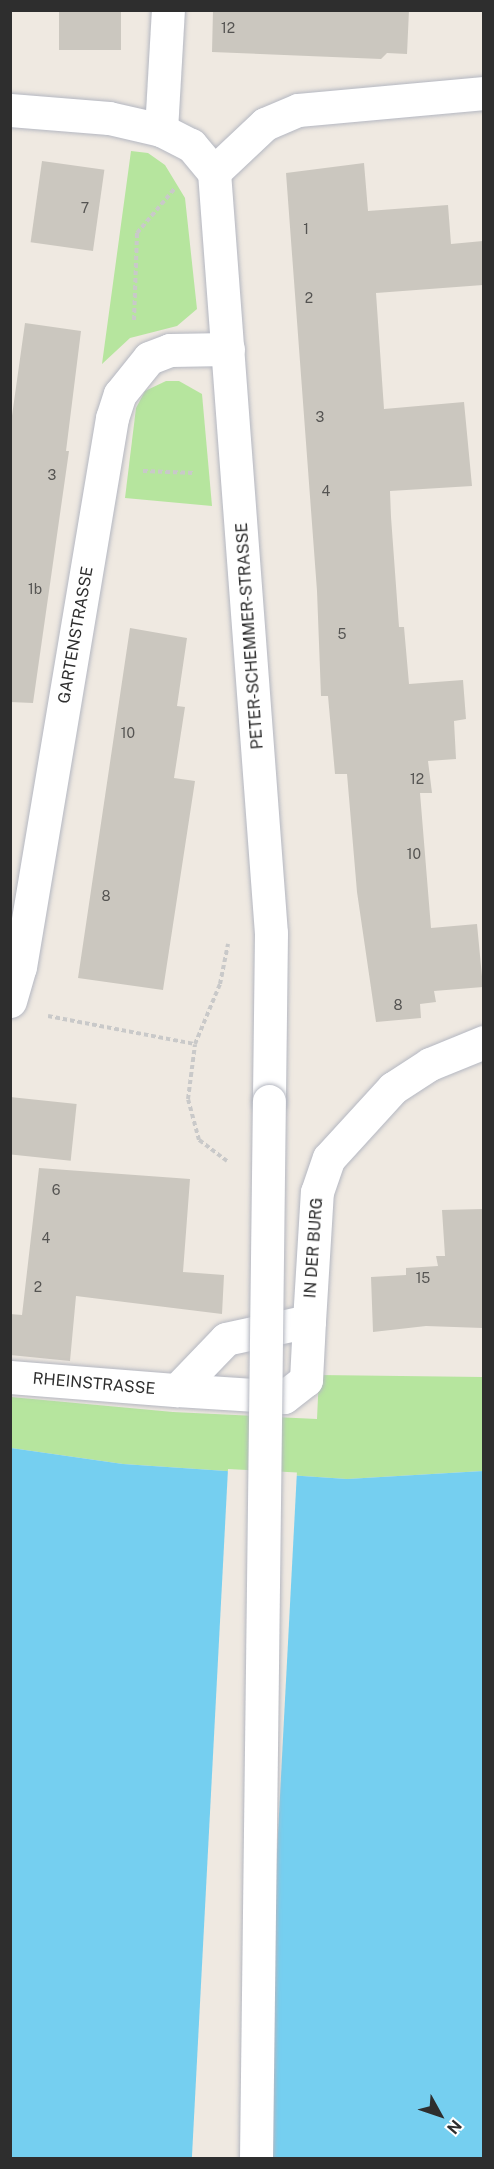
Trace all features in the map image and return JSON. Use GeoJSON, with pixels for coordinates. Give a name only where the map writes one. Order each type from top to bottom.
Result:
{"type":"FeatureCollection","features":[{"type":"Feature","properties":{"kind":"street"},"geometry":{"type":"LineString","coordinates":[[160,130],[168,10]]}},
{"type":"Feature","properties":{"kind":"street"},"geometry":{"type":"LineString","coordinates":[[10,110],[109,118],[160,130],[190,145],[214,172],[265,124],[298,110],[483,93]]}},
{"type":"Feature","properties":{"kind":"street","name":"PETER-SCHEMMER-STRASSE"},"geometry":{"type":"LineString","coordinates":[[214,172],[271,933],[255,2158]]}},
{"type":"Feature","properties":{"kind":"street","name":"GARTENSTRASSE"},"geometry":{"type":"LineString","coordinates":[[10,1001],[20,967],[112,418],[132,375],[149,358],[170,350],[228,349]]}},
{"type":"Feature","properties":{"kind":"street","name":"IN DER BURG"},"geometry":{"type":"LineString","coordinates":[[309,1321],[318,1191],[329,1158],[393,1088],[430,1064],[483,1042]]}},
{"type":"Feature","properties":{"kind":"street","name":"RHEINSTRASSE"},"geometry":{"type":"LineString","coordinates":[[10,1377],[177,1390],[284,1397],[306,1380],[309,1321],[226,1339],[177,1390]]}},
{"type":"Feature","properties":{"kind":"path"},"geometry":{"type":"LineString","coordinates":[[132,375],[137,233],[181,181]]}},
{"type":"Feature","properties":{"kind":"path"},"geometry":{"type":"LineString","coordinates":[[228,940],[220,984],[195,1044],[188,1099],[199,1140],[231,1164]]}},
{"type":"Feature","properties":{"kind":"green space"},"geometry":{"type":"Polygon","coordinates":[[[131,151],[148,153],[165,165],[185,198],[197,309],[177,326],[130,338],[102,364],[131,151]]]}},
{"type":"Feature","properties":{"kind":"green space"},"geometry":{"type":"Polygon","coordinates":[[[166,381],[179,381],[202,394],[212,506],[125,498],[136,408],[145,391],[166,381]]]}},
{"type":"Feature","properties":{"kind":"green space"},"geometry":{"type":"Polygon","coordinates":[[[319,1375],[483,1377],[483,1471],[347,1479],[123,1464],[11,1448],[11,1397],[173,1412],[317,1419],[319,1375]]]}},
{"type":"Feature","properties":{"kind":"water"},"geometry":{"type":"Polygon","coordinates":[[[11,1448],[123,1464],[347,1479],[483,1471],[483,2158],[11,2158],[11,1448]]]}},
{"type":"Feature","properties":{"kind":"pier"},"geometry":{"type":"Polygon","coordinates":[[[228,1469],[297,1473],[261,2158],[192,2157],[228,1469]]]}},
{"type":"Feature","properties":{"kind":"building"},"geometry":{"type":"Polygon","coordinates":[[[59,10],[121,10],[121,50],[59,50],[59,10]]]}},
{"type":"Feature","properties":{"kind":"building"},"geometry":{"type":"Polygon","coordinates":[[[213,10],[409,10],[407,54],[387,53],[381,59],[212,52],[213,10]]]}},
{"type":"Feature","properties":{"kind":"building"},"geometry":{"type":"Polygon","coordinates":[[[42,161],[104,170],[93,251],[31,242],[42,161]]]}},
{"type":"Feature","properties":{"kind":"building"},"geometry":{"type":"Polygon","coordinates":[[[364,163],[368,211],[448,205],[451,244],[483,241],[483,285],[376,293],[384,409],[464,402],[472,486],[390,491],[399,627],[404,627],[409,684],[463,680],[466,719],[454,721],[456,759],[428,761],[432,793],[420,793],[431,928],[477,924],[483,987],[434,991],[436,1002],[420,1004],[421,1018],[376,1022],[357,892],[347,774],[335,774],[328,696],[321,696],[317,591],[286,173],[364,163]]]}},
{"type":"Feature","properties":{"kind":"building"},"geometry":{"type":"Polygon","coordinates":[[[25,323],[81,331],[66,451],[69,451],[33,703],[10,702],[10,430],[25,323]]]}},
{"type":"Feature","properties":{"kind":"building"},"geometry":{"type":"Polygon","coordinates":[[[130,628],[187,638],[177,706],[185,707],[174,778],[195,781],[163,990],[78,978],[130,628]]]}},
{"type":"Feature","properties":{"kind":"building"},"geometry":{"type":"Polygon","coordinates":[[[10,1097],[77,1104],[71,1161],[10,1154],[10,1097]]]}},
{"type":"Feature","properties":{"kind":"building"},"geometry":{"type":"Polygon","coordinates":[[[39,1168],[190,1179],[183,1272],[224,1275],[222,1314],[76,1296],[70,1361],[10,1355],[10,1314],[22,1315],[39,1168]]]}},
{"type":"Feature","properties":{"kind":"building"},"geometry":{"type":"Polygon","coordinates":[[[483,1209],[483,1328],[426,1326],[373,1332],[371,1277],[406,1275],[406,1268],[438,1266],[436,1256],[445,1256],[442,1210],[483,1209]]]}}]}
